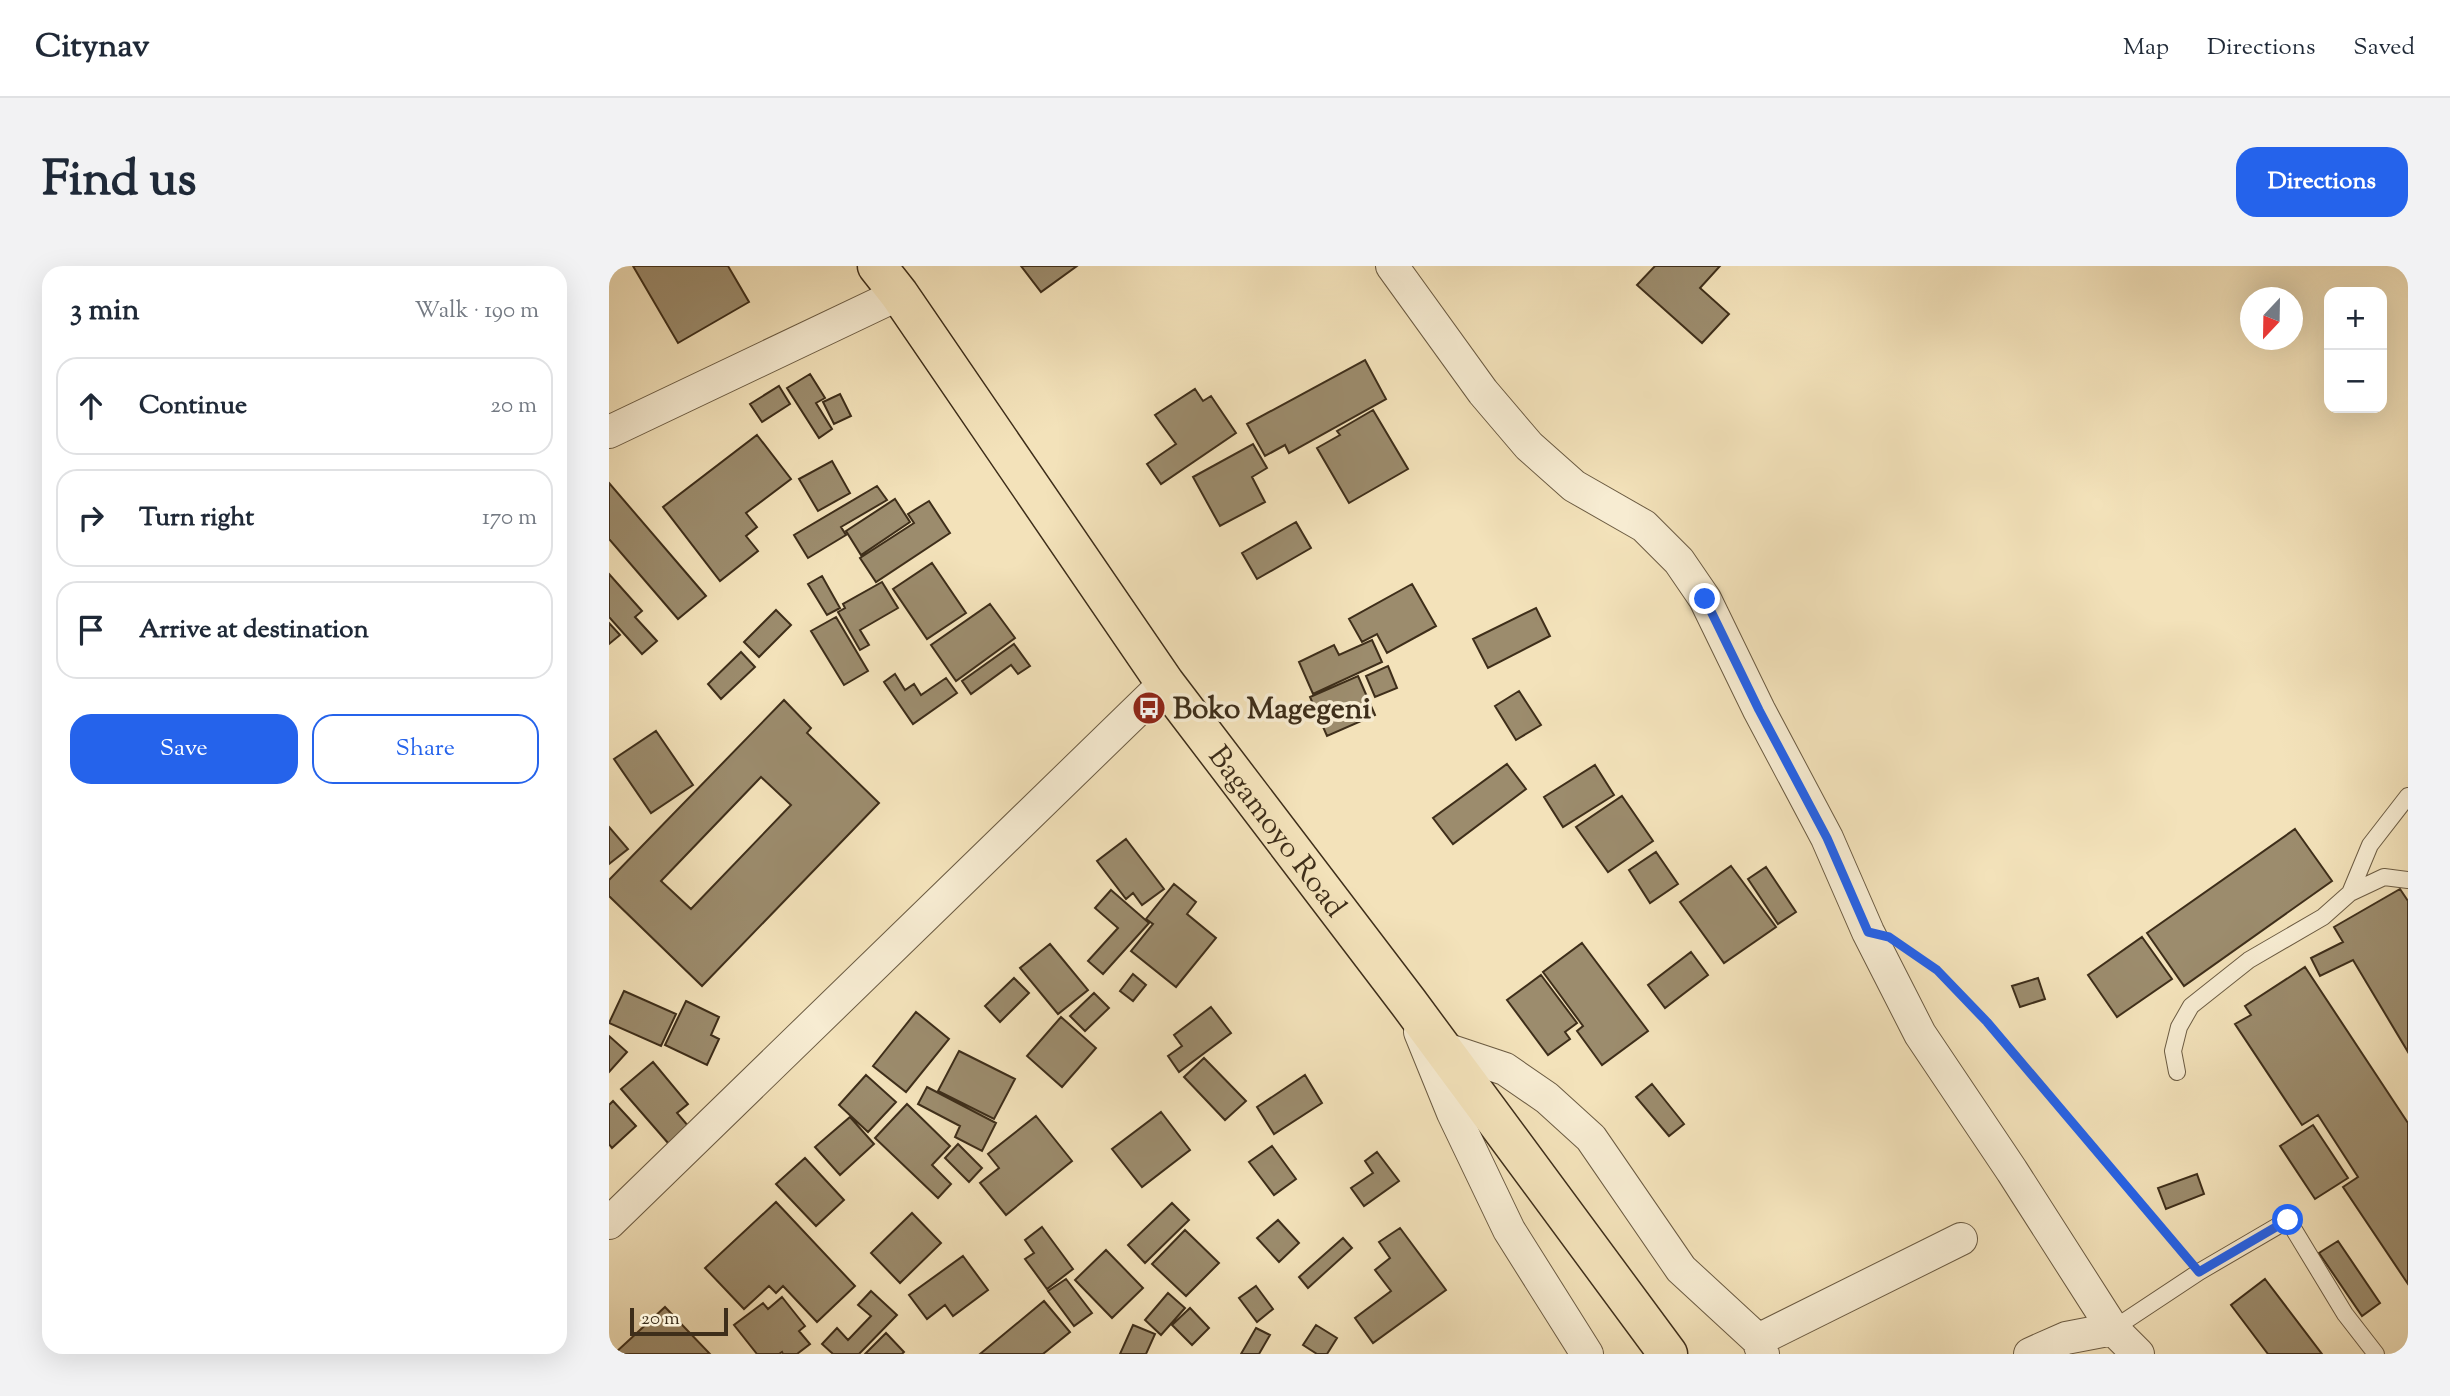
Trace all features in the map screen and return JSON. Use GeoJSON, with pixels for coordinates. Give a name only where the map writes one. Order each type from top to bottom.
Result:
{"type":"FeatureCollection","features":[{"type":"Feature","properties":{"kind":"highway","name":"Bagamoyo Road"},"geometry":{"type":"LineString","coordinates":[[888,280],[1165,683],[1408,1002],[1668,1354]]}},
{"type":"Feature","properties":{"kind":"street"},"geometry":{"type":"LineString","coordinates":[[1392,266],[1483,392],[1529,446],[1574,486],[1644,526],[1679,561],[1705,599],[1759,710],[1827,838],[1868,932],[1920,1034],[2113,1329],[2139,1354]]}},
{"type":"Feature","properties":{"kind":"street"},"geometry":{"type":"LineString","coordinates":[[609,432],[888,280]]}},
{"type":"Feature","properties":{"kind":"street"},"geometry":{"type":"LineString","coordinates":[[609,1223],[1165,683]]}},
{"type":"Feature","properties":{"kind":"street"},"geometry":{"type":"LineString","coordinates":[[1408,1002],[1453,1113],[1509,1230],[1587,1354]]}},
{"type":"Feature","properties":{"kind":"street"},"geometry":{"type":"LineString","coordinates":[[1442,1048],[1505,1069],[1547,1098],[1591,1138],[1681,1269],[1761,1347],[1961,1239]]}},
{"type":"Feature","properties":{"kind":"street"},"geometry":{"type":"LineString","coordinates":[[2030,1354],[2066,1338],[2113,1329]]}},
{"type":"Feature","properties":{"kind":"lane"},"geometry":{"type":"LineString","coordinates":[[2350,893],[2369,845],[2408,796]]}},
{"type":"Feature","properties":{"kind":"lane"},"geometry":{"type":"LineString","coordinates":[[2177,1073],[2173,1051],[2179,1027],[2191,1006],[2249,960],[2323,917],[2350,893],[2384,877],[2408,880]]}},
{"type":"Feature","properties":{"kind":"lane"},"geometry":{"type":"LineString","coordinates":[[2113,1329],[2199,1272],[2288,1220],[2345,1314],[2376,1354]]}},
{"type":"Feature","properties":{"kind":"path"},"geometry":{"type":"LineString","coordinates":[[1868,932],[1889,937],[1937,970],[1987,1022],[2199,1272]]}},
{"type":"Feature","properties":{"kind":"building"},"geometry":{"type":"Polygon","coordinates":[[[633,266],[728,266],[749,302],[678,343],[633,266]]]}},
{"type":"Feature","properties":{"kind":"building"},"geometry":{"type":"Polygon","coordinates":[[[1021,266],[1077,266],[1041,292],[1021,266]]]}},
{"type":"Feature","properties":{"kind":"building"},"geometry":{"type":"Polygon","coordinates":[[[1655,266],[1720,266],[1700,288],[1729,314],[1702,343],[1637,285],[1655,266]]]}},
{"type":"Feature","properties":{"kind":"building"},"geometry":{"type":"Polygon","coordinates":[[[1365,360],[1386,399],[1289,453],[1285,445],[1265,456],[1247,424],[1365,360]]]}},
{"type":"Feature","properties":{"kind":"building"},"geometry":{"type":"Polygon","coordinates":[[[810,374],[825,398],[816,403],[832,429],[819,438],[787,388],[810,374]]]}},
{"type":"Feature","properties":{"kind":"building"},"geometry":{"type":"Polygon","coordinates":[[[779,386],[790,404],[762,422],[750,404],[779,386]]]}},
{"type":"Feature","properties":{"kind":"building"},"geometry":{"type":"Polygon","coordinates":[[[1195,389],[1203,401],[1211,396],[1236,433],[1161,484],[1147,464],[1176,444],[1155,415],[1195,389]]]}},
{"type":"Feature","properties":{"kind":"building"},"geometry":{"type":"Polygon","coordinates":[[[840,394],[851,416],[834,424],[823,402],[840,394]]]}},
{"type":"Feature","properties":{"kind":"building"},"geometry":{"type":"Polygon","coordinates":[[[1373,410],[1408,469],[1349,503],[1317,448],[1340,435],[1337,431],[1373,410]]]}},
{"type":"Feature","properties":{"kind":"building"},"geometry":{"type":"Polygon","coordinates":[[[757,435],[791,479],[746,513],[757,527],[746,536],[758,551],[720,581],[663,507],[757,435]]]}},
{"type":"Feature","properties":{"kind":"building"},"geometry":{"type":"Polygon","coordinates":[[[1253,444],[1267,468],[1252,477],[1265,502],[1220,526],[1193,477],[1253,444]]]}},
{"type":"Feature","properties":{"kind":"building"},"geometry":{"type":"Polygon","coordinates":[[[832,461],[850,493],[818,511],[799,479],[832,461]]]}},
{"type":"Feature","properties":{"kind":"building"},"geometry":{"type":"Polygon","coordinates":[[[609,483],[706,596],[678,619],[609,539],[609,483]]]}},
{"type":"Feature","properties":{"kind":"building"},"geometry":{"type":"Polygon","coordinates":[[[877,486],[887,500],[841,527],[846,535],[808,558],[794,535],[877,486]]]}},
{"type":"Feature","properties":{"kind":"building"},"geometry":{"type":"Polygon","coordinates":[[[895,499],[910,522],[861,555],[846,531],[895,499]]]}},
{"type":"Feature","properties":{"kind":"building"},"geometry":{"type":"Polygon","coordinates":[[[929,501],[950,533],[876,582],[860,558],[914,523],[908,514],[929,501]]]}},
{"type":"Feature","properties":{"kind":"building"},"geometry":{"type":"Polygon","coordinates":[[[1296,522],[1311,548],[1257,579],[1242,553],[1296,522]]]}},
{"type":"Feature","properties":{"kind":"building"},"geometry":{"type":"Polygon","coordinates":[[[932,563],[966,613],[927,639],[893,589],[932,563]]]}},
{"type":"Feature","properties":{"kind":"building"},"geometry":{"type":"Polygon","coordinates":[[[609,574],[642,611],[635,617],[657,641],[642,654],[609,617],[609,574]]]}},
{"type":"Feature","properties":{"kind":"building"},"geometry":{"type":"Polygon","coordinates":[[[822,576],[840,608],[827,615],[808,584],[822,576]]]}},
{"type":"Feature","properties":{"kind":"building"},"geometry":{"type":"Polygon","coordinates":[[[882,582],[898,608],[860,630],[869,645],[860,650],[838,612],[845,608],[843,604],[882,582]]]}},
{"type":"Feature","properties":{"kind":"building"},"geometry":{"type":"Polygon","coordinates":[[[1412,584],[1436,626],[1387,653],[1377,634],[1362,642],[1349,619],[1412,584]]]}},
{"type":"Feature","properties":{"kind":"building"},"geometry":{"type":"Polygon","coordinates":[[[990,604],[1015,638],[956,681],[931,645],[990,604]]]}},
{"type":"Feature","properties":{"kind":"building"},"geometry":{"type":"Polygon","coordinates":[[[1536,608],[1550,636],[1488,668],[1473,639],[1536,608]]]}},
{"type":"Feature","properties":{"kind":"building"},"geometry":{"type":"Polygon","coordinates":[[[776,610],[791,625],[759,657],[744,642],[776,610]]]}},
{"type":"Feature","properties":{"kind":"building"},"geometry":{"type":"Polygon","coordinates":[[[836,617],[868,671],[844,685],[811,631],[836,617]]]}},
{"type":"Feature","properties":{"kind":"building"},"geometry":{"type":"Polygon","coordinates":[[[609,623],[620,635],[609,644],[609,623]]]}},
{"type":"Feature","properties":{"kind":"building"},"geometry":{"type":"Polygon","coordinates":[[[1372,640],[1382,662],[1313,694],[1299,662],[1334,645],[1339,655],[1372,640]]]}},
{"type":"Feature","properties":{"kind":"building"},"geometry":{"type":"Polygon","coordinates":[[[1014,644],[1030,666],[1018,674],[1011,665],[971,694],[962,681],[1014,644]]]}},
{"type":"Feature","properties":{"kind":"building"},"geometry":{"type":"Polygon","coordinates":[[[741,652],[755,667],[721,699],[708,684],[741,652]]]}},
{"type":"Feature","properties":{"kind":"building"},"geometry":{"type":"Polygon","coordinates":[[[1388,666],[1397,688],[1375,697],[1366,676],[1388,666]]]}},
{"type":"Feature","properties":{"kind":"building"},"geometry":{"type":"Polygon","coordinates":[[[895,674],[905,690],[914,684],[921,695],[946,678],[957,693],[913,724],[884,682],[895,674]]]}},
{"type":"Feature","properties":{"kind":"building"},"geometry":{"type":"Polygon","coordinates":[[[1358,676],[1375,715],[1327,736],[1310,697],[1358,676]]]}},
{"type":"Feature","properties":{"kind":"building"},"geometry":{"type":"Polygon","coordinates":[[[1519,691],[1541,725],[1516,740],[1495,706],[1519,691]]]}},
{"type":"Feature","properties":{"kind":"building"},"geometry":{"type":"Polygon","coordinates":[[[784,700],[811,728],[807,733],[879,803],[702,986],[609,896],[609,880],[784,700]],[[761,777],[661,881],[691,909],[791,805],[761,777]]]}},
{"type":"Feature","properties":{"kind":"building"},"geometry":{"type":"Polygon","coordinates":[[[656,731],[693,785],[651,813],[614,759],[656,731]]]}},
{"type":"Feature","properties":{"kind":"building"},"geometry":{"type":"Polygon","coordinates":[[[1507,764],[1526,789],[1453,844],[1433,818],[1507,764]]]}},
{"type":"Feature","properties":{"kind":"building"},"geometry":{"type":"Polygon","coordinates":[[[1595,765],[1614,795],[1563,827],[1544,797],[1595,765]]]}},
{"type":"Feature","properties":{"kind":"building"},"geometry":{"type":"Polygon","coordinates":[[[1622,796],[1653,841],[1608,872],[1576,827],[1622,796]]]}},
{"type":"Feature","properties":{"kind":"building"},"geometry":{"type":"Polygon","coordinates":[[[609,827],[628,849],[609,864],[609,827]]]}},
{"type":"Feature","properties":{"kind":"building"},"geometry":{"type":"Polygon","coordinates":[[[2295,829],[2332,881],[2184,986],[2147,933],[2295,829]]]}},
{"type":"Feature","properties":{"kind":"building"},"geometry":{"type":"Polygon","coordinates":[[[1126,839],[1164,889],[1142,905],[1133,893],[1126,899],[1097,861],[1126,839]]]}},
{"type":"Feature","properties":{"kind":"building"},"geometry":{"type":"Polygon","coordinates":[[[1656,852],[1678,884],[1650,903],[1629,870],[1656,852]]]}},
{"type":"Feature","properties":{"kind":"building"},"geometry":{"type":"Polygon","coordinates":[[[1731,866],[1776,927],[1724,963],[1680,902],[1731,866]]]}},
{"type":"Feature","properties":{"kind":"building"},"geometry":{"type":"Polygon","coordinates":[[[1766,867],[1796,912],[1778,924],[1748,879],[1766,867]]]}},
{"type":"Feature","properties":{"kind":"building"},"geometry":{"type":"Polygon","coordinates":[[[1174,884],[1196,902],[1187,914],[1216,938],[1176,987],[1131,951],[1153,924],[1146,919],[1174,884]]]}},
{"type":"Feature","properties":{"kind":"building"},"geometry":{"type":"Polygon","coordinates":[[[2400,889],[2408,901],[2408,1052],[2353,960],[2320,976],[2311,958],[2343,942],[2334,927],[2400,889]]]}},
{"type":"Feature","properties":{"kind":"building"},"geometry":{"type":"Polygon","coordinates":[[[1111,890],[1149,923],[1103,974],[1088,961],[1118,928],[1095,908],[1111,890]]]}},
{"type":"Feature","properties":{"kind":"building"},"geometry":{"type":"Polygon","coordinates":[[[2142,937],[2172,979],[2117,1017],[2088,975],[2142,937]]]}},
{"type":"Feature","properties":{"kind":"building"},"geometry":{"type":"Polygon","coordinates":[[[1582,943],[1648,1031],[1602,1065],[1577,1031],[1583,1026],[1543,972],[1582,943]]]}},
{"type":"Feature","properties":{"kind":"building"},"geometry":{"type":"Polygon","coordinates":[[[1050,944],[1088,990],[1058,1014],[1020,968],[1050,944]]]}},
{"type":"Feature","properties":{"kind":"building"},"geometry":{"type":"Polygon","coordinates":[[[1691,952],[1708,975],[1665,1008],[1648,985],[1691,952]]]}},
{"type":"Feature","properties":{"kind":"building"},"geometry":{"type":"Polygon","coordinates":[[[2305,967],[2408,1123],[2408,1284],[2343,1187],[2358,1177],[2318,1115],[2302,1125],[2235,1024],[2251,1015],[2245,1006],[2305,967]]]}},
{"type":"Feature","properties":{"kind":"building"},"geometry":{"type":"Polygon","coordinates":[[[1133,974],[1146,985],[1133,1001],[1120,991],[1133,974]]]}},
{"type":"Feature","properties":{"kind":"building"},"geometry":{"type":"Polygon","coordinates":[[[1541,975],[1577,1023],[1565,1032],[1570,1039],[1548,1055],[1507,1000],[1541,975]]]}},
{"type":"Feature","properties":{"kind":"building"},"geometry":{"type":"Polygon","coordinates":[[[1014,978],[1029,993],[1000,1022],[985,1006],[1014,978]]]}},
{"type":"Feature","properties":{"kind":"building"},"geometry":{"type":"Polygon","coordinates":[[[2038,978],[2045,999],[2020,1007],[2012,986],[2038,978]]]}},
{"type":"Feature","properties":{"kind":"building"},"geometry":{"type":"Polygon","coordinates":[[[624,991],[676,1014],[661,1046],[609,1023],[624,991]]]}},
{"type":"Feature","properties":{"kind":"building"},"geometry":{"type":"Polygon","coordinates":[[[1094,993],[1109,1008],[1085,1031],[1070,1016],[1094,993]]]}},
{"type":"Feature","properties":{"kind":"building"},"geometry":{"type":"Polygon","coordinates":[[[686,1001],[719,1017],[711,1035],[719,1039],[707,1065],[665,1045],[686,1001]]]}},
{"type":"Feature","properties":{"kind":"building"},"geometry":{"type":"Polygon","coordinates":[[[1211,1007],[1231,1033],[1179,1072],[1168,1056],[1182,1046],[1174,1035],[1211,1007]]]}},
{"type":"Feature","properties":{"kind":"building"},"geometry":{"type":"Polygon","coordinates":[[[916,1012],[949,1039],[906,1092],[873,1066],[916,1012]]]}},
{"type":"Feature","properties":{"kind":"building"},"geometry":{"type":"Polygon","coordinates":[[[1061,1017],[1096,1048],[1062,1087],[1027,1056],[1061,1017]]]}},
{"type":"Feature","properties":{"kind":"building"},"geometry":{"type":"Polygon","coordinates":[[[609,1036],[627,1052],[609,1072],[609,1036]]]}},
{"type":"Feature","properties":{"kind":"building"},"geometry":{"type":"Polygon","coordinates":[[[959,1051],[1015,1079],[994,1119],[938,1091],[959,1051]]]}},
{"type":"Feature","properties":{"kind":"building"},"geometry":{"type":"Polygon","coordinates":[[[1204,1058],[1246,1101],[1225,1120],[1184,1077],[1204,1058]]]}},
{"type":"Feature","properties":{"kind":"building"},"geometry":{"type":"Polygon","coordinates":[[[653,1062],[688,1104],[677,1113],[695,1134],[675,1151],[621,1089],[653,1062]]]}},
{"type":"Feature","properties":{"kind":"building"},"geometry":{"type":"Polygon","coordinates":[[[866,1075],[896,1102],[868,1132],[839,1105],[866,1075]]]}},
{"type":"Feature","properties":{"kind":"building"},"geometry":{"type":"Polygon","coordinates":[[[1305,1075],[1322,1103],[1274,1134],[1257,1107],[1305,1075]]]}},
{"type":"Feature","properties":{"kind":"building"},"geometry":{"type":"Polygon","coordinates":[[[1652,1084],[1684,1124],[1669,1136],[1636,1097],[1652,1084]]]}},
{"type":"Feature","properties":{"kind":"building"},"geometry":{"type":"Polygon","coordinates":[[[927,1087],[996,1123],[982,1151],[955,1137],[960,1126],[918,1104],[927,1087]]]}},
{"type":"Feature","properties":{"kind":"building"},"geometry":{"type":"Polygon","coordinates":[[[613,1101],[636,1126],[612,1148],[609,1144],[609,1105],[613,1101]]]}},
{"type":"Feature","properties":{"kind":"building"},"geometry":{"type":"Polygon","coordinates":[[[907,1104],[950,1146],[932,1165],[951,1184],[938,1198],[875,1138],[907,1104]]]}},
{"type":"Feature","properties":{"kind":"building"},"geometry":{"type":"Polygon","coordinates":[[[1161,1112],[1190,1150],[1142,1187],[1112,1149],[1161,1112]]]}},
{"type":"Feature","properties":{"kind":"building"},"geometry":{"type":"Polygon","coordinates":[[[1036,1116],[1072,1161],[1006,1215],[980,1183],[999,1168],[988,1154],[1036,1116]]]}},
{"type":"Feature","properties":{"kind":"building"},"geometry":{"type":"Polygon","coordinates":[[[850,1117],[874,1144],[840,1175],[815,1147],[850,1117]]]}},
{"type":"Feature","properties":{"kind":"building"},"geometry":{"type":"Polygon","coordinates":[[[2313,1125],[2348,1178],[2315,1199],[2280,1146],[2313,1125]]]}},
{"type":"Feature","properties":{"kind":"building"},"geometry":{"type":"Polygon","coordinates":[[[958,1144],[982,1168],[969,1182],[945,1158],[958,1144]]]}},
{"type":"Feature","properties":{"kind":"building"},"geometry":{"type":"Polygon","coordinates":[[[1272,1146],[1296,1179],[1274,1195],[1249,1162],[1272,1146]]]}},
{"type":"Feature","properties":{"kind":"building"},"geometry":{"type":"Polygon","coordinates":[[[1377,1152],[1399,1181],[1364,1206],[1351,1188],[1373,1173],[1365,1161],[1377,1152]]]}},
{"type":"Feature","properties":{"kind":"building"},"geometry":{"type":"Polygon","coordinates":[[[805,1158],[844,1200],[816,1226],[776,1184],[805,1158]]]}},
{"type":"Feature","properties":{"kind":"building"},"geometry":{"type":"Polygon","coordinates":[[[2197,1174],[2204,1194],[2166,1209],[2158,1188],[2197,1174]]]}},
{"type":"Feature","properties":{"kind":"building"},"geometry":{"type":"Polygon","coordinates":[[[776,1202],[855,1286],[817,1322],[783,1286],[776,1293],[769,1286],[744,1309],[705,1268],[776,1202]]]}},
{"type":"Feature","properties":{"kind":"building"},"geometry":{"type":"Polygon","coordinates":[[[1172,1203],[1189,1220],[1145,1263],[1128,1245],[1172,1203]]]}},
{"type":"Feature","properties":{"kind":"building"},"geometry":{"type":"Polygon","coordinates":[[[912,1213],[941,1243],[900,1283],[871,1253],[912,1213]]]}},
{"type":"Feature","properties":{"kind":"building"},"geometry":{"type":"Polygon","coordinates":[[[1278,1220],[1299,1243],[1279,1262],[1257,1238],[1278,1220]]]}},
{"type":"Feature","properties":{"kind":"building"},"geometry":{"type":"Polygon","coordinates":[[[1042,1227],[1073,1269],[1047,1289],[1025,1259],[1034,1253],[1025,1240],[1042,1227]]]}},
{"type":"Feature","properties":{"kind":"building"},"geometry":{"type":"Polygon","coordinates":[[[1400,1228],[1446,1290],[1373,1343],[1355,1318],[1391,1291],[1375,1270],[1390,1258],[1379,1242],[1400,1228]]]}},
{"type":"Feature","properties":{"kind":"building"},"geometry":{"type":"Polygon","coordinates":[[[1185,1230],[1219,1263],[1186,1296],[1152,1264],[1185,1230]]]}},
{"type":"Feature","properties":{"kind":"building"},"geometry":{"type":"Polygon","coordinates":[[[1343,1238],[1352,1248],[1308,1288],[1299,1277],[1343,1238]]]}},
{"type":"Feature","properties":{"kind":"building"},"geometry":{"type":"Polygon","coordinates":[[[2338,1241],[2380,1303],[2362,1316],[2319,1253],[2338,1241]]]}},
{"type":"Feature","properties":{"kind":"building"},"geometry":{"type":"Polygon","coordinates":[[[1106,1250],[1143,1288],[1112,1318],[1075,1280],[1106,1250]]]}},
{"type":"Feature","properties":{"kind":"building"},"geometry":{"type":"Polygon","coordinates":[[[963,1256],[988,1290],[953,1316],[945,1305],[927,1319],[909,1295],[963,1256]]]}},
{"type":"Feature","properties":{"kind":"building"},"geometry":{"type":"Polygon","coordinates":[[[1066,1279],[1092,1313],[1074,1326],[1048,1291],[1066,1279]]]}},
{"type":"Feature","properties":{"kind":"building"},"geometry":{"type":"Polygon","coordinates":[[[2265,1279],[2322,1354],[2268,1354],[2231,1305],[2265,1279]]]}},
{"type":"Feature","properties":{"kind":"building"},"geometry":{"type":"Polygon","coordinates":[[[1256,1286],[1273,1309],[1257,1322],[1239,1298],[1256,1286]]]}},
{"type":"Feature","properties":{"kind":"building"},"geometry":{"type":"Polygon","coordinates":[[[871,1291],[897,1315],[859,1354],[833,1354],[822,1344],[837,1328],[848,1340],[871,1316],[858,1305],[871,1291]]]}},
{"type":"Feature","properties":{"kind":"building"},"geometry":{"type":"Polygon","coordinates":[[[1168,1293],[1185,1308],[1161,1335],[1145,1320],[1168,1293]]]}},
{"type":"Feature","properties":{"kind":"building"},"geometry":{"type":"Polygon","coordinates":[[[782,1297],[805,1326],[799,1331],[810,1344],[797,1354],[757,1354],[734,1325],[763,1303],[768,1309],[782,1297]]]}},
{"type":"Feature","properties":{"kind":"building"},"geometry":{"type":"Polygon","coordinates":[[[1044,1301],[1070,1332],[1043,1354],[980,1354],[1044,1301]]]}},
{"type":"Feature","properties":{"kind":"building"},"geometry":{"type":"Polygon","coordinates":[[[665,1307],[710,1354],[614,1354],[665,1307]]]}},
{"type":"Feature","properties":{"kind":"building"},"geometry":{"type":"Polygon","coordinates":[[[1190,1308],[1209,1328],[1192,1345],[1172,1325],[1190,1308]]]}},
{"type":"Feature","properties":{"kind":"building"},"geometry":{"type":"Polygon","coordinates":[[[1133,1325],[1155,1334],[1146,1354],[1120,1354],[1133,1325]]]}},
{"type":"Feature","properties":{"kind":"building"},"geometry":{"type":"Polygon","coordinates":[[[1316,1325],[1337,1338],[1327,1354],[1317,1354],[1303,1345],[1316,1325]]]}},
{"type":"Feature","properties":{"kind":"building"},"geometry":{"type":"Polygon","coordinates":[[[1256,1328],[1270,1335],[1259,1354],[1241,1354],[1256,1328]]]}},
{"type":"Feature","properties":{"kind":"building"},"geometry":{"type":"Polygon","coordinates":[[[886,1333],[904,1352],[902,1354],[865,1354],[886,1333]]]}},
{"type":"Feature","properties":{"kind":"place","name":"Boko Magegeni"},"geometry":{"type":"Point","coordinates":[1149,708]}},
{"type":"Feature","properties":{"kind":"route"},"geometry":{"type":"LineString","coordinates":[[1705,599],[1759,710],[1827,838],[1868,932],[1889,937],[1937,970],[1987,1022],[2199,1272],[2288,1220]]}}]}
